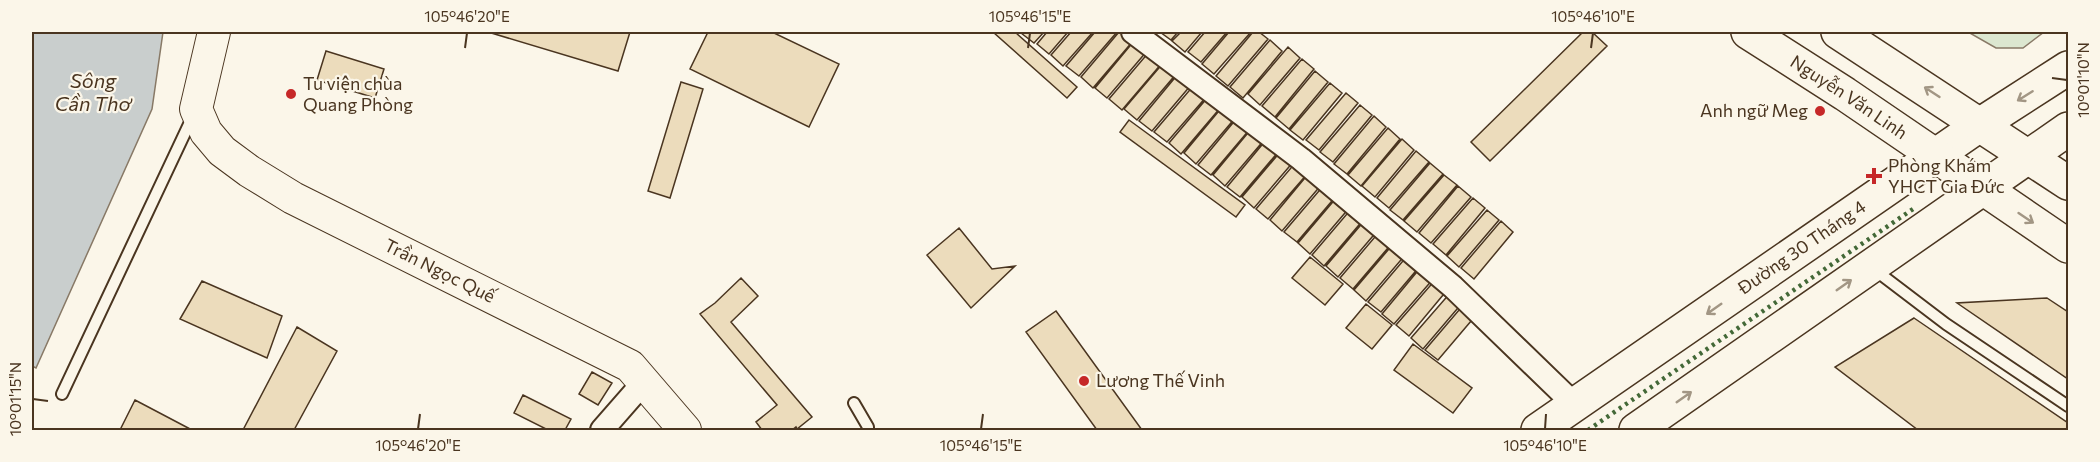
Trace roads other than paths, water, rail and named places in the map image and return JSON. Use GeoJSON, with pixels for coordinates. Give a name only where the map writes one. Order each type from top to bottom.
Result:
{"type":"FeatureCollection","features":[{"type":"Feature","properties":{"kind":"main road","name":"Nguyễn Văn Linh"},"geometry":{"type":"LineString","coordinates":[[1748,32],[1845,94],[2068,246]]}},
{"type":"Feature","properties":{"kind":"main road"},"geometry":{"type":"LineString","coordinates":[[1838,32],[1981,123],[2068,183]]}},
{"type":"Feature","properties":{"kind":"main road","name":"Đường 30 Tháng 4"},"geometry":{"type":"LineString","coordinates":[[1538,430],[1934,155],[2068,68]]}},
{"type":"Feature","properties":{"kind":"main road"},"geometry":{"type":"LineString","coordinates":[[1636,430],[2068,129]]}},
{"type":"Feature","properties":{"kind":"street"},"geometry":{"type":"LineString","coordinates":[[196,109],[214,32]]}},
{"type":"Feature","properties":{"kind":"street"},"geometry":{"type":"LineString","coordinates":[[1133,32],[1300,159],[1454,287],[1575,405]]}},
{"type":"Feature","properties":{"kind":"street","name":"Trần Ngọc Quế"},"geometry":{"type":"LineString","coordinates":[[196,109],[206,132],[222,151],[293,198],[630,366],[685,430]]}},
{"type":"Feature","properties":{"kind":"street"},"geometry":{"type":"LineString","coordinates":[[602,430],[644,382]]}},
{"type":"Feature","properties":{"kind":"lane"},"geometry":{"type":"LineString","coordinates":[[62,394],[196,109]]}},
{"type":"Feature","properties":{"kind":"lane"},"geometry":{"type":"LineString","coordinates":[[1871,267],[1946,324],[2068,406]]}},
{"type":"Feature","properties":{"kind":"lane"},"geometry":{"type":"LineString","coordinates":[[854,403],[868,430]]}},
{"type":"Feature","properties":{"kind":"water","name":"Sông Cần Thơ"},"geometry":{"type":"Polygon","coordinates":[[[32,32],[163,32],[152,109],[36,368],[32,366],[32,32]]]}},
{"type":"Feature","properties":{"kind":"place","name":"Tu viện chùa Quang Phòng"},"geometry":{"type":"Point","coordinates":[291,94]}},
{"type":"Feature","properties":{"kind":"place","name":"Anh ngữ Meg"},"geometry":{"type":"Point","coordinates":[1820,111]}},
{"type":"Feature","properties":{"kind":"place","name":"Phòng Khám YHCT Gia Đức"},"geometry":{"type":"Point","coordinates":[1874,176]}},
{"type":"Feature","properties":{"kind":"place","name":"Lương Thế Vinh"},"geometry":{"type":"Point","coordinates":[1084,381]}}]}
